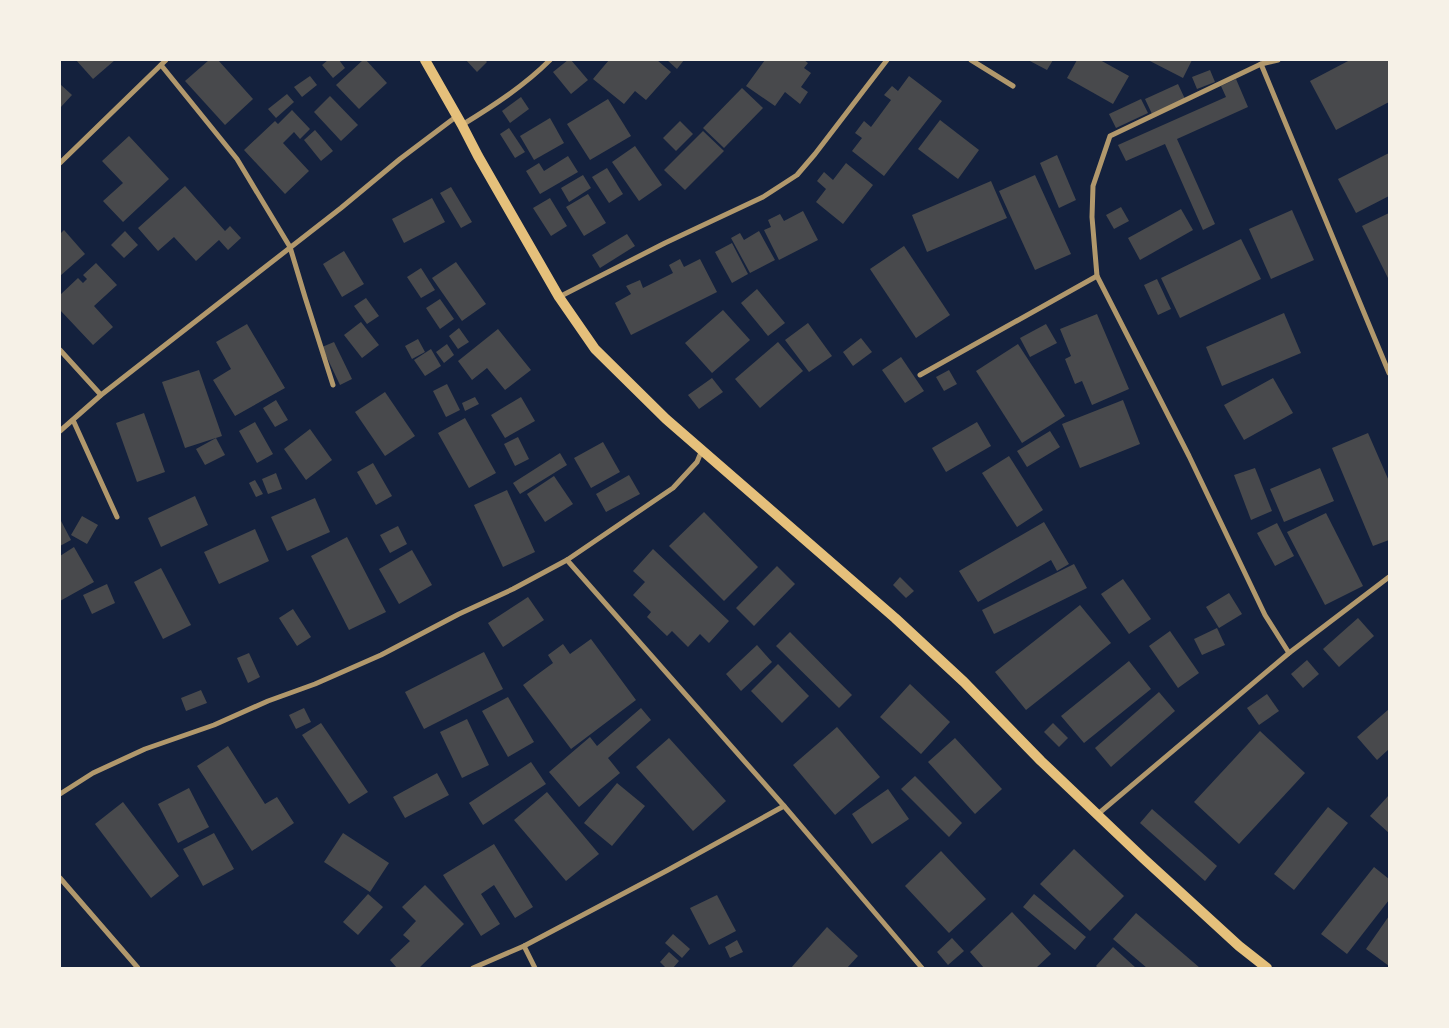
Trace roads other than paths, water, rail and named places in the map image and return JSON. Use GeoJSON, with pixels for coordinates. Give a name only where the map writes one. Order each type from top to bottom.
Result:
{"type":"FeatureCollection","features":[{"type":"Feature","properties":{"kind":"main road"},"geometry":{"type":"LineString","coordinates":[[425,60],[558,297],[595,349],[666,419],[895,618],[964,682],[1041,761],[1144,859],[1239,946],[1267,968]]}},
{"type":"Feature","properties":{"kind":"street"},"geometry":{"type":"LineString","coordinates":[[60,163],[166,60]]}},
{"type":"Feature","properties":{"kind":"street"},"geometry":{"type":"LineString","coordinates":[[60,431],[101,395],[341,208],[413,148],[507,96],[550,60]]}},
{"type":"Feature","properties":{"kind":"street"},"geometry":{"type":"LineString","coordinates":[[558,297],[665,243],[763,197],[797,175],[887,60]]}},
{"type":"Feature","properties":{"kind":"street"},"geometry":{"type":"LineString","coordinates":[[971,60],[1013,86]]}},
{"type":"Feature","properties":{"kind":"street"},"geometry":{"type":"LineString","coordinates":[[1278,60],[1261,64],[1110,136],[1093,186],[1092,217],[1096,276],[1189,456],[1265,615],[1289,653]]}},
{"type":"Feature","properties":{"kind":"street"},"geometry":{"type":"LineString","coordinates":[[1261,64],[1389,373]]}},
{"type":"Feature","properties":{"kind":"street"},"geometry":{"type":"LineString","coordinates":[[161,65],[236,159],[290,247],[333,385]]}},
{"type":"Feature","properties":{"kind":"street"},"geometry":{"type":"LineString","coordinates":[[920,375],[1096,276]]}},
{"type":"Feature","properties":{"kind":"street"},"geometry":{"type":"LineString","coordinates":[[60,350],[101,395]]}},
{"type":"Feature","properties":{"kind":"street"},"geometry":{"type":"LineString","coordinates":[[73,420],[116,518]]}},
{"type":"Feature","properties":{"kind":"street"},"geometry":{"type":"LineString","coordinates":[[60,794],[93,773],[145,749],[214,725],[268,701],[315,684],[381,655],[459,614],[513,589],[567,560],[673,488],[697,462],[702,450]]}},
{"type":"Feature","properties":{"kind":"street"},"geometry":{"type":"LineString","coordinates":[[567,560],[784,806],[922,968]]}},
{"type":"Feature","properties":{"kind":"street"},"geometry":{"type":"LineString","coordinates":[[1098,814],[1289,653],[1389,576]]}},
{"type":"Feature","properties":{"kind":"street"},"geometry":{"type":"LineString","coordinates":[[473,968],[524,946],[784,806]]}},
{"type":"Feature","properties":{"kind":"street"},"geometry":{"type":"LineString","coordinates":[[60,878],[138,968]]}},
{"type":"Feature","properties":{"kind":"street"},"geometry":{"type":"LineString","coordinates":[[524,946],[535,968]]}}]}
